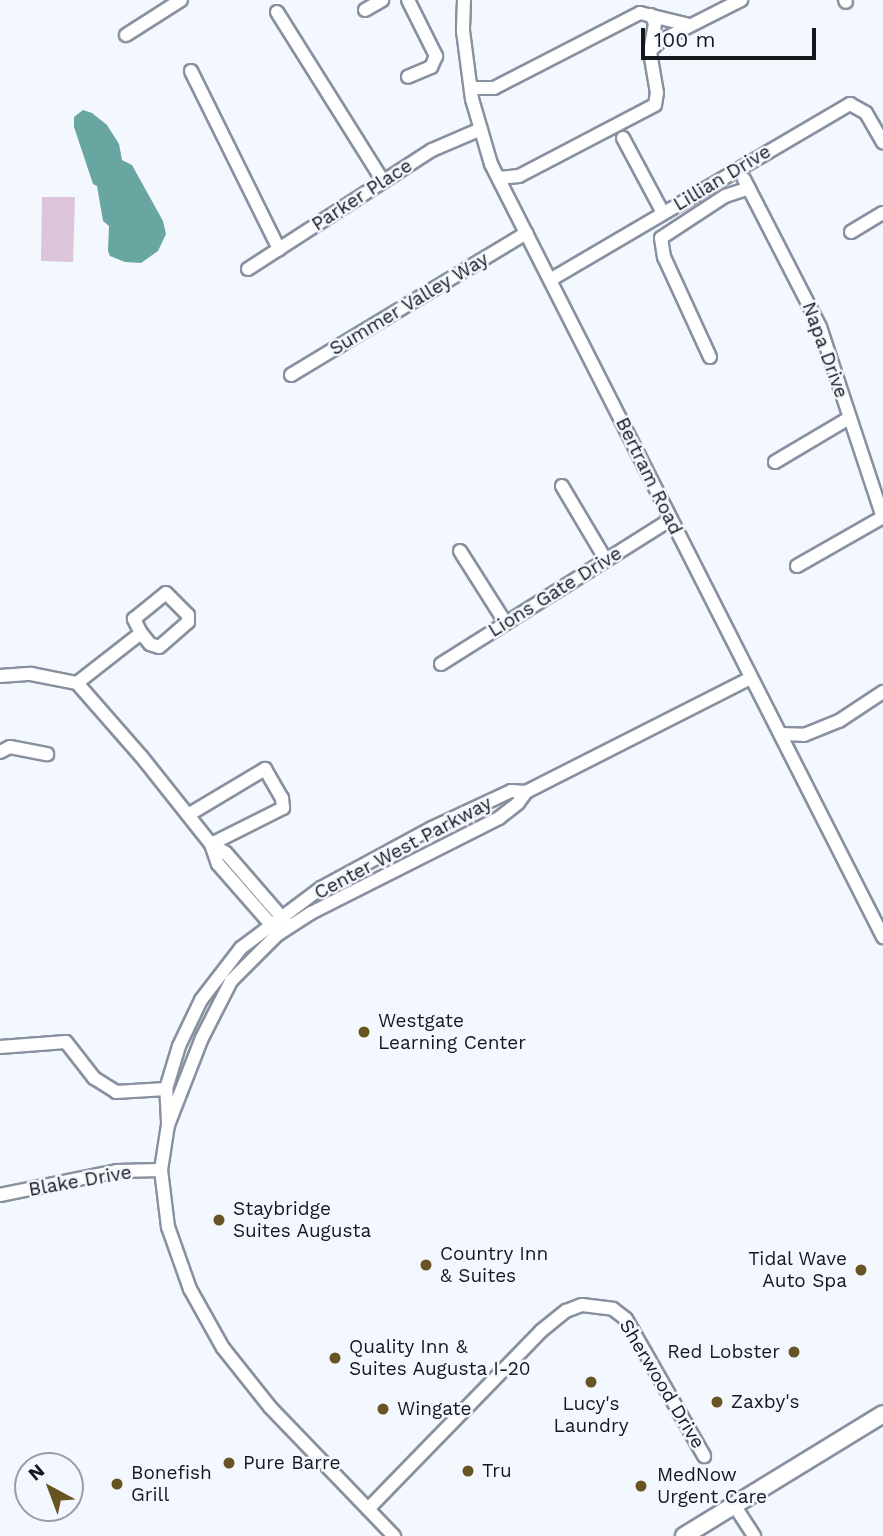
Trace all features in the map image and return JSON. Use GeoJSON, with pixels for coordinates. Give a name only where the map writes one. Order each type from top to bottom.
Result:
{"type":"FeatureCollection","features":[{"type":"Feature","properties":{"kind":"main road"},"geometry":{"type":"LineString","coordinates":[[684,1536],[883,1415]]}},
{"type":"Feature","properties":{"kind":"street"},"geometry":{"type":"LineString","coordinates":[[126,35],[181,0]]}},
{"type":"Feature","properties":{"kind":"street"},"geometry":{"type":"LineString","coordinates":[[365,10],[382,0]]}},
{"type":"Feature","properties":{"kind":"street"},"geometry":{"type":"LineString","coordinates":[[408,0],[436,56],[431,67],[408,76]]}},
{"type":"Feature","properties":{"kind":"street","name":"Bertram Road"},"geometry":{"type":"LineString","coordinates":[[464,0],[464,32],[471,88],[481,129],[499,178],[883,937]]}},
{"type":"Feature","properties":{"kind":"street"},"geometry":{"type":"LineString","coordinates":[[650,52],[660,41],[741,0]]}},
{"type":"Feature","properties":{"kind":"street"},"geometry":{"type":"LineString","coordinates":[[277,12],[383,181]]}},
{"type":"Feature","properties":{"kind":"street"},"geometry":{"type":"LineString","coordinates":[[471,88],[494,88],[640,13],[689,25]]}},
{"type":"Feature","properties":{"kind":"street"},"geometry":{"type":"LineString","coordinates":[[499,178],[519,176],[655,105],[657,93],[650,52],[655,23],[651,15]]}},
{"type":"Feature","properties":{"kind":"street"},"geometry":{"type":"LineString","coordinates":[[191,71],[279,248]]}},
{"type":"Feature","properties":{"kind":"street","name":"Lillian Drive"},"geometry":{"type":"LineString","coordinates":[[550,280],[850,104],[866,113],[883,142]]}},
{"type":"Feature","properties":{"kind":"street","name":"Parker Place"},"geometry":{"type":"LineString","coordinates":[[248,269],[432,150],[481,129]]}},
{"type":"Feature","properties":{"kind":"street"},"geometry":{"type":"LineString","coordinates":[[623,138],[663,213]]}},
{"type":"Feature","properties":{"kind":"street","name":"Napa Drive"},"geometry":{"type":"LineString","coordinates":[[710,357],[664,257],[661,239],[747,183],[820,327],[883,518]]}},
{"type":"Feature","properties":{"kind":"street"},"geometry":{"type":"LineString","coordinates":[[851,232],[883,213]]}},
{"type":"Feature","properties":{"kind":"street","name":"Summer Valley Way"},"geometry":{"type":"LineString","coordinates":[[291,375],[526,233]]}},
{"type":"Feature","properties":{"kind":"street"},"geometry":{"type":"LineString","coordinates":[[775,462],[849,418]]}},
{"type":"Feature","properties":{"kind":"street"},"geometry":{"type":"LineString","coordinates":[[562,486],[606,560]]}},
{"type":"Feature","properties":{"kind":"street"},"geometry":{"type":"LineString","coordinates":[[797,566],[883,518]]}},
{"type":"Feature","properties":{"kind":"street","name":"Lions Gate Drive"},"geometry":{"type":"LineString","coordinates":[[441,664],[670,520]]}},
{"type":"Feature","properties":{"kind":"street"},"geometry":{"type":"LineString","coordinates":[[460,551],[505,622]]}},
{"type":"Feature","properties":{"kind":"street"},"geometry":{"type":"LineString","coordinates":[[166,593],[188,615],[188,622],[159,647],[150,644],[141,632],[134,619],[166,593]]}},
{"type":"Feature","properties":{"kind":"street"},"geometry":{"type":"LineString","coordinates":[[78,683],[141,632]]}},
{"type":"Feature","properties":{"kind":"street"},"geometry":{"type":"LineString","coordinates":[[0,676],[31,674],[78,683],[211,844],[226,853],[280,925]]}},
{"type":"Feature","properties":{"kind":"street","name":"Center West Parkway"},"geometry":{"type":"LineString","coordinates":[[394,1536],[270,1406],[223,1348],[190,1289],[168,1227],[161,1170],[168,1125],[166,1089],[178,1046],[201,1000],[241,948],[280,925],[311,913],[499,818],[526,792],[751,678]]}},
{"type":"Feature","properties":{"kind":"street"},"geometry":{"type":"LineString","coordinates":[[781,734],[804,735],[839,721],[883,692]]}},
{"type":"Feature","properties":{"kind":"street"},"geometry":{"type":"LineString","coordinates":[[0,752],[10,747],[47,754]]}},
{"type":"Feature","properties":{"kind":"street"},"geometry":{"type":"LineString","coordinates":[[188,815],[265,769],[282,797],[283,808],[211,844]]}},
{"type":"Feature","properties":{"kind":"street","name":"Center West Parkway"},"geometry":{"type":"LineString","coordinates":[[168,1125],[202,1038],[231,981],[280,925],[321,888],[432,828],[511,791],[526,792]]}},
{"type":"Feature","properties":{"kind":"street"},"geometry":{"type":"LineString","coordinates":[[0,1047],[65,1042],[94,1078],[116,1092],[166,1089]]}},
{"type":"Feature","properties":{"kind":"street","name":"Blake Drive"},"geometry":{"type":"LineString","coordinates":[[0,1195],[117,1171],[161,1170]]}},
{"type":"Feature","properties":{"kind":"street","name":"Sherwood Drive"},"geometry":{"type":"LineString","coordinates":[[368,1509],[541,1331],[566,1311],[582,1305],[613,1309],[626,1319],[705,1456]]}},
{"type":"Feature","properties":{"kind":"street"},"geometry":{"type":"LineString","coordinates":[[734,1505],[754,1536]]}},
{"type":"Feature","properties":{"kind":"shaded area"},"geometry":{"type":"Polygon","coordinates":[[[83,110],[92,113],[107,125],[119,144],[122,160],[132,165],[163,221],[166,234],[158,251],[141,263],[125,262],[110,256],[108,251],[109,226],[103,221],[97,186],[93,184],[74,127],[74,117],[83,110]]]}},
{"type":"Feature","properties":{"kind":"shaded area"},"geometry":{"type":"Polygon","coordinates":[[[42,197],[75,197],[73,262],[41,261],[42,197]]]}},
{"type":"Feature","properties":{"kind":"place","name":"Westgate Learning Center"},"geometry":{"type":"Point","coordinates":[364,1032]}},
{"type":"Feature","properties":{"kind":"place","name":"Staybridge Suites Augusta"},"geometry":{"type":"Point","coordinates":[219,1220]}},
{"type":"Feature","properties":{"kind":"place","name":"Country Inn & Suites"},"geometry":{"type":"Point","coordinates":[426,1265]}},
{"type":"Feature","properties":{"kind":"place","name":"Tidal Wave Auto Spa"},"geometry":{"type":"Point","coordinates":[861,1270]}},
{"type":"Feature","properties":{"kind":"place","name":"Red Lobster"},"geometry":{"type":"Point","coordinates":[794,1352]}},
{"type":"Feature","properties":{"kind":"place","name":"Quality Inn & Suites Augusta I-20"},"geometry":{"type":"Point","coordinates":[335,1358]}},
{"type":"Feature","properties":{"kind":"place","name":"Lucy's Laundry"},"geometry":{"type":"Point","coordinates":[591,1382]}},
{"type":"Feature","properties":{"kind":"place","name":"Zaxby's"},"geometry":{"type":"Point","coordinates":[717,1402]}},
{"type":"Feature","properties":{"kind":"place","name":"Wingate"},"geometry":{"type":"Point","coordinates":[383,1409]}},
{"type":"Feature","properties":{"kind":"place","name":"Pure Barre"},"geometry":{"type":"Point","coordinates":[229,1463]}},
{"type":"Feature","properties":{"kind":"place","name":"Tru"},"geometry":{"type":"Point","coordinates":[468,1471]}},
{"type":"Feature","properties":{"kind":"place","name":"Bonefish Grill"},"geometry":{"type":"Point","coordinates":[117,1484]}},
{"type":"Feature","properties":{"kind":"place","name":"MedNow Urgent Care"},"geometry":{"type":"Point","coordinates":[641,1486]}}]}
